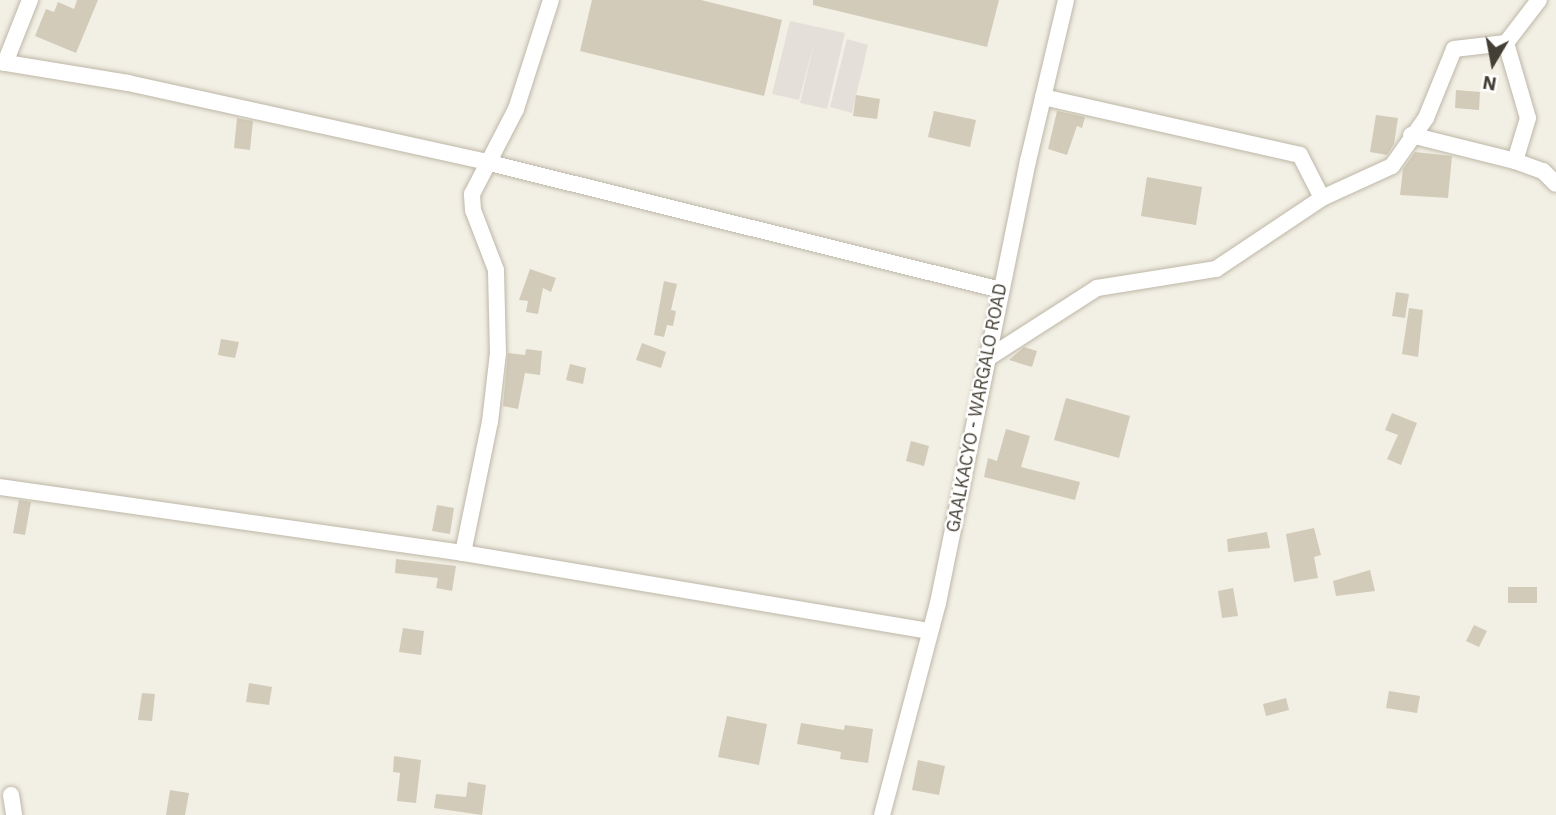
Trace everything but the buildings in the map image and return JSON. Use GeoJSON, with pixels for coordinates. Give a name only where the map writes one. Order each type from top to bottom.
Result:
{"type":"FeatureCollection","features":[{"type":"Feature","properties":{"kind":"street"},"geometry":{"type":"LineString","coordinates":[[30,0],[3,63],[128,83],[486,162],[1002,290]]}},
{"type":"Feature","properties":{"kind":"street"},"geometry":{"type":"LineString","coordinates":[[463,553],[497,373],[496,270],[473,210],[472,194],[486,162],[516,109],[551,0]]}},
{"type":"Feature","properties":{"kind":"street","name":"GAALKACYO - WARGALO ROAD"},"geometry":{"type":"LineString","coordinates":[[882,815],[930,631],[1066,0]]}},
{"type":"Feature","properties":{"kind":"street"},"geometry":{"type":"LineString","coordinates":[[988,358],[1097,288],[1216,269],[1322,198],[1392,166],[1411,135],[1426,118],[1454,48],[1506,43],[1539,0]]}},
{"type":"Feature","properties":{"kind":"street"},"geometry":{"type":"LineString","coordinates":[[1506,43],[1528,118],[1516,160]]}},
{"type":"Feature","properties":{"kind":"street"},"geometry":{"type":"LineString","coordinates":[[1043,97],[1300,155],[1322,198]]}},
{"type":"Feature","properties":{"kind":"street"},"geometry":{"type":"LineString","coordinates":[[1411,135],[1516,160],[1550,171],[1556,184]]}},
{"type":"Feature","properties":{"kind":"street"},"geometry":{"type":"LineString","coordinates":[[0,488],[463,553],[930,631]]}},
{"type":"Feature","properties":{"kind":"street"},"geometry":{"type":"LineString","coordinates":[[10,796],[14,815]]}},
{"type":"Feature","properties":{"kind":"shaded area"},"geometry":{"type":"Polygon","coordinates":[[[790,21],[845,33],[827,109],[800,103],[815,39],[799,100],[772,94],[790,21]]]}},
{"type":"Feature","properties":{"kind":"shaded area"},"geometry":{"type":"Polygon","coordinates":[[[847,39],[868,45],[852,113],[830,107],[847,39]]]}}]}
